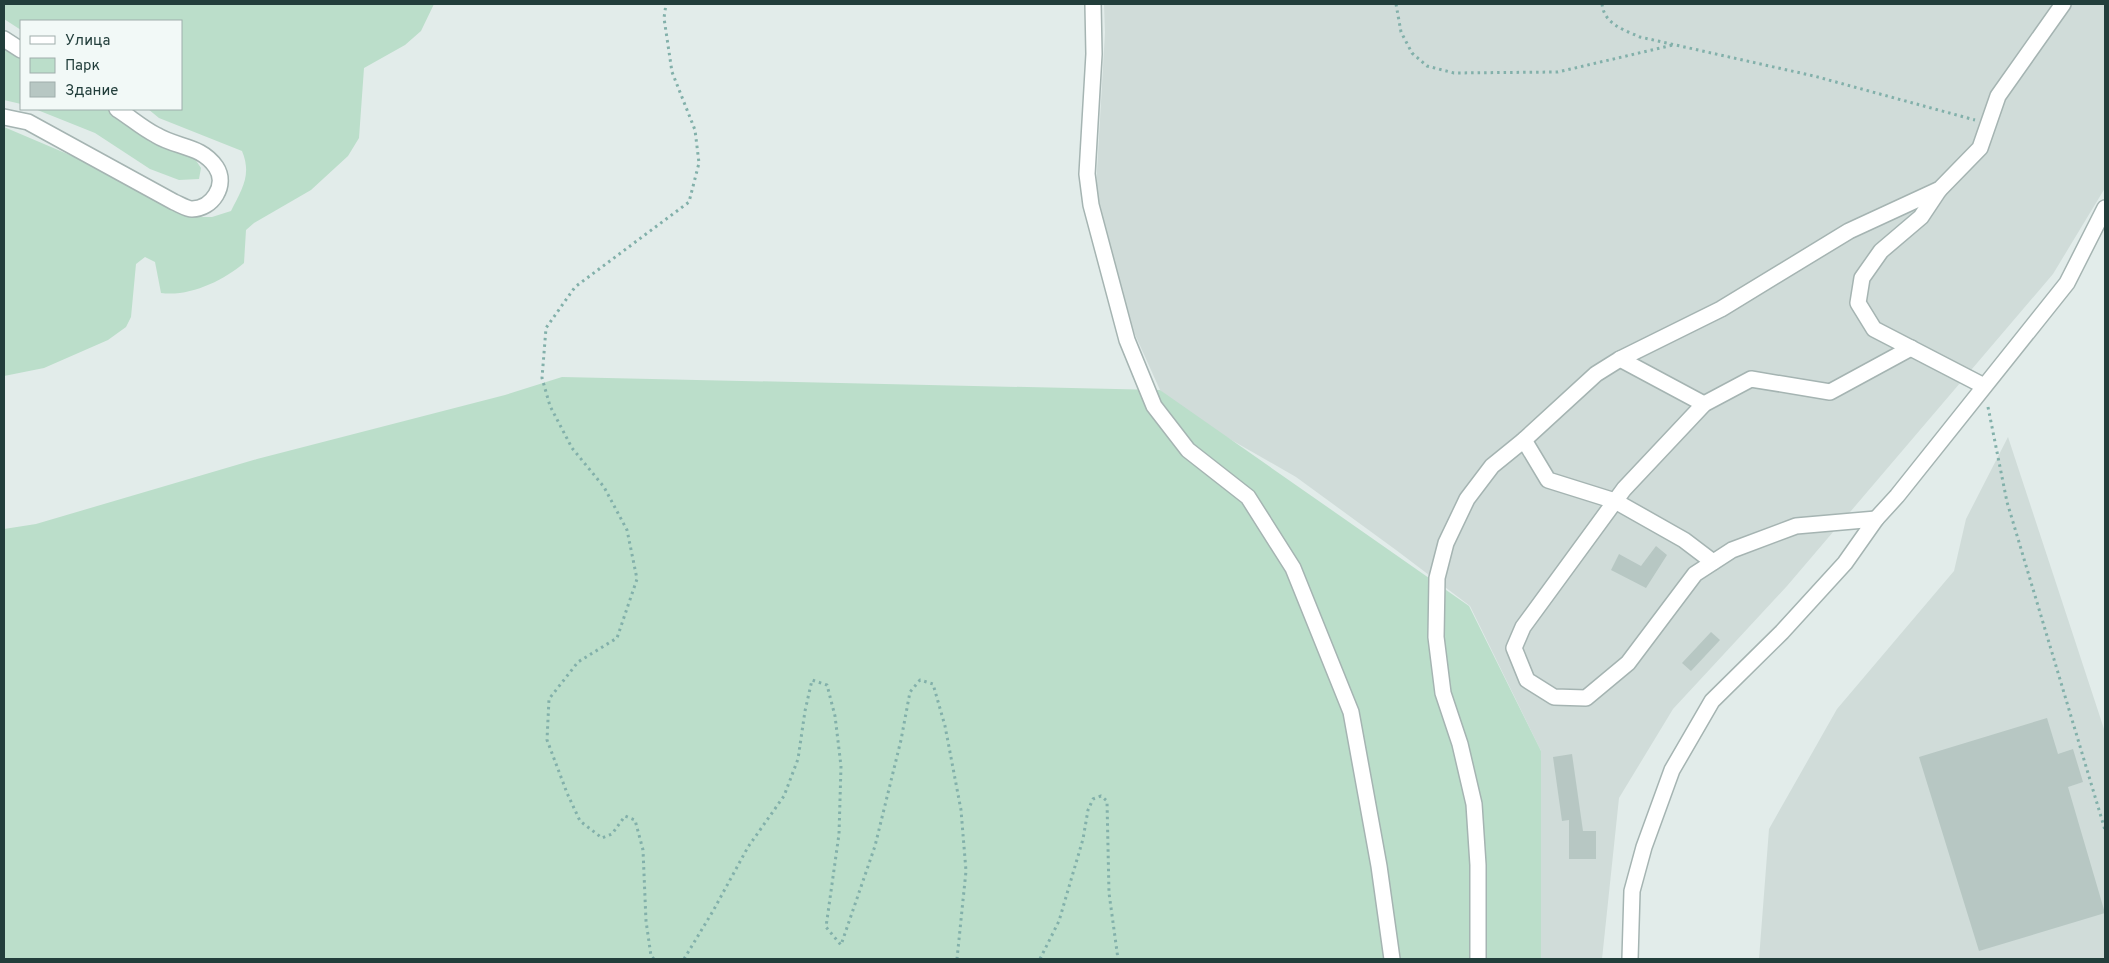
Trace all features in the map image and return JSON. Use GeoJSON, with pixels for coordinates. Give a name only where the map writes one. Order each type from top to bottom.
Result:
{"type":"FeatureCollection","features":[{"type":"Feature","properties":{"kind":"street"},"geometry":{"type":"LineString","coordinates":[[1092,4],[1094,54],[1087,174],[1091,204],[1127,340],[1154,406],[1188,450],[1248,497],[1293,568],[1351,712],[1379,866],[1392,959]]}},
{"type":"Feature","properties":{"kind":"street"},"geometry":{"type":"LineString","coordinates":[[1984,386],[1874,329],[1858,303],[1862,278],[1881,251],[1921,217],[1940,189],[1980,148],[1998,96],[2063,4]]}},
{"type":"Feature","properties":{"kind":"street"},"geometry":{"type":"LineString","coordinates":[[4,39],[20,49]]}},
{"type":"Feature","properties":{"kind":"street"},"geometry":{"type":"LineString","coordinates":[[4,117],[28,122],[174,202],[192,209],[210,204],[217,194],[221,182],[218,169],[203,153],[157,136],[119,110]]}},
{"type":"Feature","properties":{"kind":"street"},"geometry":{"type":"LineString","coordinates":[[1478,959],[1478,865],[1474,804],[1460,744],[1443,693],[1436,638],[1437,578],[1446,543],[1467,499],[1492,466],[1524,440],[1596,374],[1620,359],[1721,309],[1849,231],[1940,189]]}},
{"type":"Feature","properties":{"kind":"street"},"geometry":{"type":"LineString","coordinates":[[1630,959],[1632,891],[1644,847],[1672,770],[1712,701],[1782,632],[1845,563],[1876,519],[2067,283],[2105,208]]}},
{"type":"Feature","properties":{"kind":"street"},"geometry":{"type":"LineString","coordinates":[[1876,519],[1796,526],[1732,550],[1695,574],[1628,663],[1586,698],[1554,697],[1527,680],[1514,648],[1523,627],[1624,489],[1704,404],[1751,379],[1830,392],[1911,348]]}},
{"type":"Feature","properties":{"kind":"street"},"geometry":{"type":"LineString","coordinates":[[1620,359],[1704,404]]}},
{"type":"Feature","properties":{"kind":"street"},"geometry":{"type":"LineString","coordinates":[[1524,440],[1548,480],[1615,501],[1684,540],[1713,562]]}},
{"type":"Feature","properties":{"kind":"path"},"geometry":{"type":"LineString","coordinates":[[654,959],[651,956],[646,920],[643,850],[634,820],[625,816],[612,834],[602,838],[580,821],[547,740],[549,699],[578,662],[617,638],[637,579],[627,530],[604,487],[572,448],[550,406],[542,378],[546,328],[574,287],[689,202],[699,163],[695,130],[672,72],[664,18],[666,4]]}},
{"type":"Feature","properties":{"kind":"path"},"geometry":{"type":"LineString","coordinates":[[1396,4],[1401,32],[1412,53],[1427,66],[1454,73],[1558,72],[1676,45]]}},
{"type":"Feature","properties":{"kind":"path"},"geometry":{"type":"LineString","coordinates":[[1602,4],[1608,20],[1616,26],[1640,37],[1814,76],[1988,124]]}},
{"type":"Feature","properties":{"kind":"path"},"geometry":{"type":"LineString","coordinates":[[1984,386],[2007,502],[2105,830]]}},
{"type":"Feature","properties":{"kind":"path"},"geometry":{"type":"LineString","coordinates":[[684,959],[748,847],[784,796],[798,759],[805,710],[812,680],[827,685],[835,716],[841,766],[839,834],[826,927],[841,945],[875,846],[901,740],[910,692],[920,680],[933,684],[945,726],[961,810],[966,871],[957,959]]}},
{"type":"Feature","properties":{"kind":"path"},"geometry":{"type":"LineString","coordinates":[[1040,959],[1059,920],[1083,838],[1088,810],[1093,799],[1101,796],[1107,801],[1109,893],[1118,959]]}},
{"type":"Feature","properties":{"kind":"shaded area"},"geometry":{"type":"Polygon","coordinates":[[[1104,4],[2105,4],[2105,188],[2053,274],[1787,586],[1673,709],[1619,798],[1602,959],[1541,959],[1541,751],[1470,606],[1296,477],[1193,418],[1160,390],[1124,310],[1096,188],[1105,33],[1104,4]]]}},
{"type":"Feature","properties":{"kind":"shaded area"},"geometry":{"type":"Polygon","coordinates":[[[2008,437],[2105,732],[2105,959],[1759,959],[1769,829],[1837,709],[1954,571],[1966,519],[2008,437]]]}},
{"type":"Feature","properties":{"kind":"green space"},"geometry":{"type":"Polygon","coordinates":[[[4,4],[434,4],[421,31],[405,45],[364,68],[359,138],[348,156],[311,190],[254,223],[246,230],[244,263],[236,270],[194,290],[172,294],[161,293],[155,262],[145,257],[136,264],[131,317],[126,327],[108,340],[44,368],[4,376],[4,127],[117,175],[168,208],[190,217],[212,217],[231,211],[244,182],[246,167],[242,151],[159,118],[149,110],[182,110],[182,20],[20,20],[20,29],[4,19],[4,4]]]}},
{"type":"Feature","properties":{"kind":"green space"},"geometry":{"type":"Polygon","coordinates":[[[4,43],[20,54],[20,104],[4,100],[4,43]]]}},
{"type":"Feature","properties":{"kind":"green space"},"geometry":{"type":"Polygon","coordinates":[[[38,110],[110,110],[195,159],[201,168],[199,179],[179,180],[150,169],[95,133],[38,110]]]}},
{"type":"Feature","properties":{"kind":"green space"},"geometry":{"type":"Polygon","coordinates":[[[562,377],[1160,390],[1469,606],[1541,751],[1541,959],[4,959],[4,529],[36,524],[257,459],[505,395],[562,377]]]}},
{"type":"Feature","properties":{"kind":"building"},"geometry":{"type":"Polygon","coordinates":[[[1656,546],[1667,555],[1646,588],[1611,570],[1619,554],[1641,566],[1656,546]]]}},
{"type":"Feature","properties":{"kind":"building"},"geometry":{"type":"Polygon","coordinates":[[[1711,632],[1720,640],[1691,671],[1682,663],[1711,632]]]}},
{"type":"Feature","properties":{"kind":"building"},"geometry":{"type":"Polygon","coordinates":[[[2047,718],[2058,754],[2073,749],[2083,782],[2068,787],[2105,913],[1979,951],[1919,757],[2047,718]]]}},
{"type":"Feature","properties":{"kind":"building"},"geometry":{"type":"Polygon","coordinates":[[[1572,754],[1583,831],[1596,831],[1596,859],[1569,859],[1569,820],[1562,821],[1553,757],[1572,754]]]}}]}
